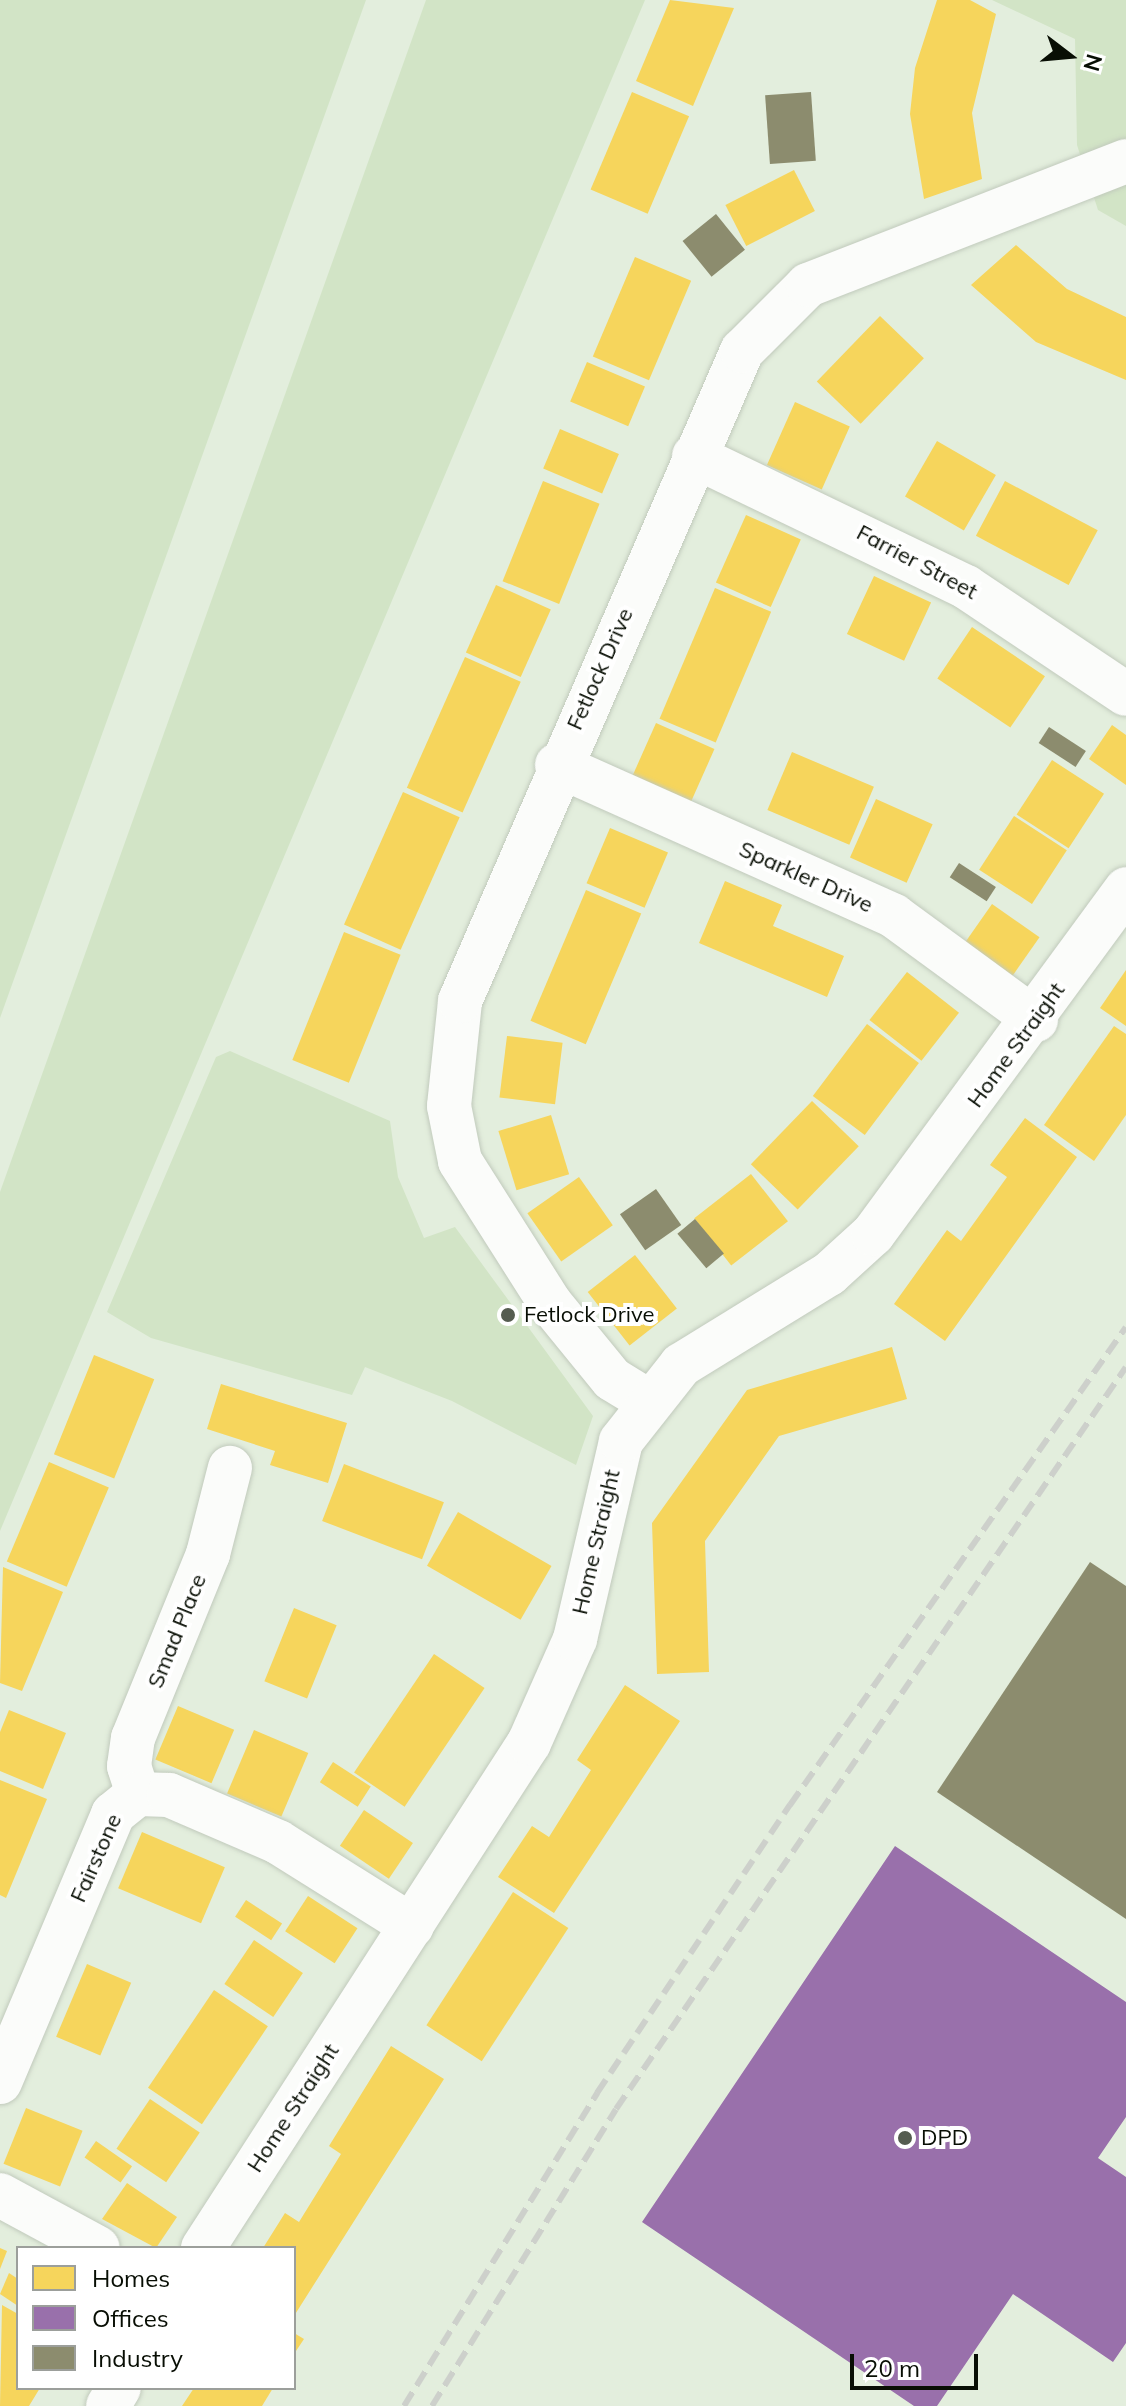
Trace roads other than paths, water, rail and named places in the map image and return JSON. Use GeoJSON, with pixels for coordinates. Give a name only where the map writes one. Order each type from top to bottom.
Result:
{"type":"FeatureCollection","features":[{"type":"Feature","properties":{"kind":"street","name":"Fetlock Drive"},"geometry":{"type":"LineString","coordinates":[[648,1401],[612,1379],[550,1303],[460,1161],[449,1106],[460,1001],[557,765],[742,351],[808,285],[1126,161]]}},
{"type":"Feature","properties":{"kind":"street","name":"Farrier Street"},"geometry":{"type":"LineString","coordinates":[[694,456],[966,587],[1126,694]]}},
{"type":"Feature","properties":{"kind":"street","name":"Sparkler Drive"},"geometry":{"type":"LineString","coordinates":[[557,765],[894,916],[1036,1020]]}},
{"type":"Feature","properties":{"kind":"street","name":"Home Straight"},"geometry":{"type":"LineString","coordinates":[[204,2246],[529,1743],[559,1681],[607,1479],[648,1401],[714,1339],[829,1274],[873,1234],[1036,1020],[1126,889]]}},
{"type":"Feature","properties":{"kind":"street","name":"Smad Place"},"geometry":{"type":"LineString","coordinates":[[138,1794],[129,1766],[133,1738],[208,1554],[230,1468]]}},
{"type":"Feature","properties":{"kind":"street","name":"Fairstone"},"geometry":{"type":"LineString","coordinates":[[0,2082],[113,1814],[138,1794],[169,1795],[278,1842],[412,1926]]}},
{"type":"Feature","properties":{"kind":"street"},"geometry":{"type":"LineString","coordinates":[[0,2195],[94,2246]]}},
{"type":"Feature","properties":{"kind":"railway"},"geometry":{"type":"LineString","coordinates":[[404,2406],[597,2093],[790,1805],[1126,1327]]}},
{"type":"Feature","properties":{"kind":"railway"},"geometry":{"type":"LineString","coordinates":[[432,2406],[616,2109],[1126,1367]]}},
{"type":"Feature","properties":{"kind":"place","name":"Fetlock Drive"},"geometry":{"type":"Point","coordinates":[508,1315]}},
{"type":"Feature","properties":{"kind":"place","name":"DPD"},"geometry":{"type":"Point","coordinates":[905,2138]}}]}
